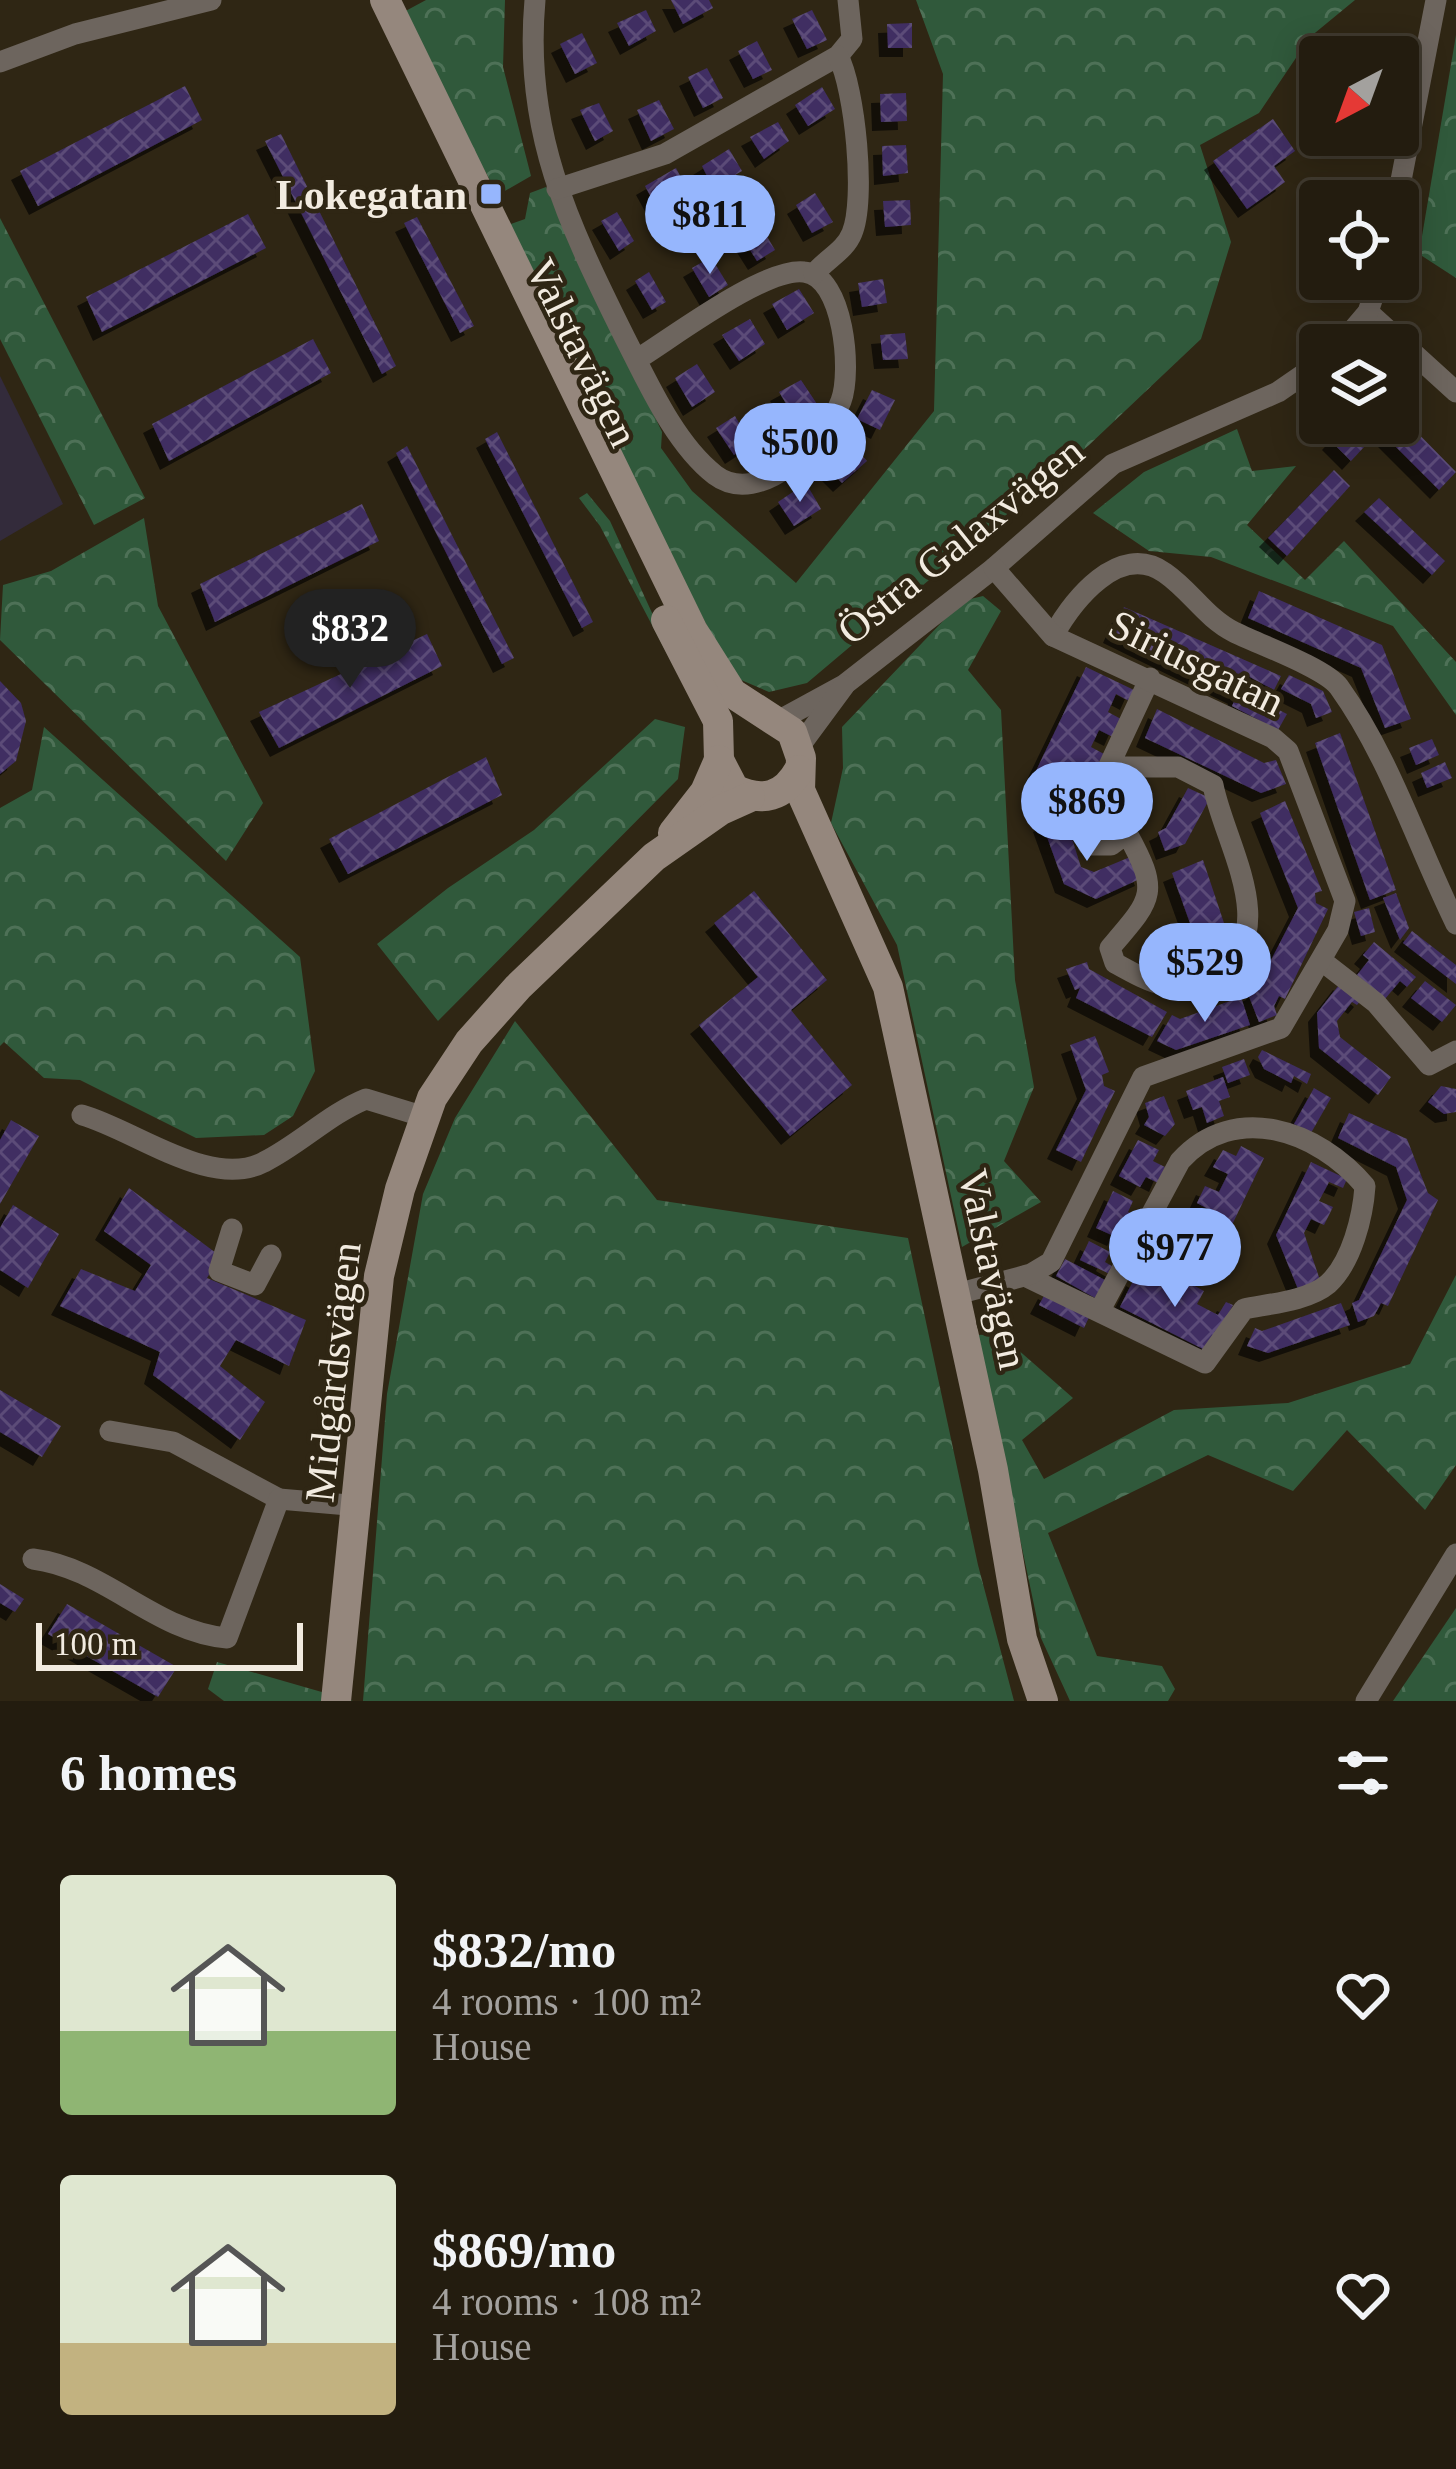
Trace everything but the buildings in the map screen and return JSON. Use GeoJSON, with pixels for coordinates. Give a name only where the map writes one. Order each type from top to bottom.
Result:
{"type":"FeatureCollection","features":[{"type":"Feature","properties":{"kind":"street"},"geometry":{"type":"LineString","coordinates":[[0,62],[75,34],[211,0]]}},
{"type":"Feature","properties":{"kind":"street","name":"Valstavägen"},"geometry":{"type":"LineString","coordinates":[[364,0],[718,721],[720,752],[734,789],[758,797],[831,865]]}},
{"type":"Feature","properties":{"kind":"street","name":"Valstavägen"},"geometry":{"type":"LineString","coordinates":[[386,0],[693,631],[732,693],[770,719],[799,759],[800,790],[888,987],[957,1294],[1022,1639],[1043,1701]]}},
{"type":"Feature","properties":{"kind":"street"},"geometry":{"type":"LineString","coordinates":[[535,0],[531,82],[557,189],[636,360],[685,440],[715,475],[734,484],[763,482],[814,441],[842,398],[845,361],[835,303],[814,274]]}},
{"type":"Feature","properties":{"kind":"street"},"geometry":{"type":"LineString","coordinates":[[557,189],[665,154],[838,56],[852,39],[848,0]]}},
{"type":"Feature","properties":{"kind":"street"},"geometry":{"type":"LineString","coordinates":[[1401,180],[1436,0]]}},
{"type":"Feature","properties":{"kind":"street"},"geometry":{"type":"LineString","coordinates":[[636,360],[782,274],[814,274],[848,243],[856,218],[851,93],[838,56]]}},
{"type":"Feature","properties":{"kind":"street"},"geometry":{"type":"LineString","coordinates":[[1357,324],[1371,300]]}},
{"type":"Feature","properties":{"kind":"street"},"geometry":{"type":"LineString","coordinates":[[1367,312],[1456,392]]}},
{"type":"Feature","properties":{"kind":"street","name":"Östra Galaxvägen"},"geometry":{"type":"LineString","coordinates":[[770,719],[844,685],[994,568],[1113,464],[1278,392],[1299,378]]}},
{"type":"Feature","properties":{"kind":"street"},"geometry":{"type":"LineString","coordinates":[[1053,636],[1076,595],[1113,571],[1147,564],[1165,572],[1219,625],[1336,682],[1383,758],[1456,924]]}},
{"type":"Feature","properties":{"kind":"street","name":"Siriusgatan"},"geometry":{"type":"LineString","coordinates":[[957,1294],[1025,1276],[1051,1262],[1143,1077],[1281,1028],[1322,961],[1345,901],[1296,764],[1273,738],[1053,636],[994,568]]}},
{"type":"Feature","properties":{"kind":"street"},"geometry":{"type":"LineString","coordinates":[[1109,766],[1178,767],[1213,785],[1249,904],[1250,932],[1230,966],[1200,985],[1162,989],[1115,962],[1110,948],[1148,903],[1151,877],[1127,833],[1111,845],[1088,845],[1085,818],[1109,766],[1150,678]]}},
{"type":"Feature","properties":{"kind":"street","name":"Östra Galaxvägen"},"geometry":{"type":"LineString","coordinates":[[799,759],[844,685]]}},
{"type":"Feature","properties":{"kind":"street"},"geometry":{"type":"LineString","coordinates":[[720,752],[731,729],[770,719]]}},
{"type":"Feature","properties":{"kind":"street","name":"Midgårdsvägen"},"geometry":{"type":"LineString","coordinates":[[336,1701],[360,1506],[379,1276],[400,1189],[425,1117],[469,1042],[654,857],[705,792],[720,752]]}},
{"type":"Feature","properties":{"kind":"street"},"geometry":{"type":"LineString","coordinates":[[758,797],[782,791],[799,759]]}},
{"type":"Feature","properties":{"kind":"street","name":"Midgårdsvägen"},"geometry":{"type":"LineString","coordinates":[[654,857],[721,810],[758,797]]}},
{"type":"Feature","properties":{"kind":"street"},"geometry":{"type":"LineString","coordinates":[[1322,961],[1376,1003],[1430,1065],[1456,1051]]}},
{"type":"Feature","properties":{"kind":"street"},"geometry":{"type":"LineString","coordinates":[[82,1115],[123,1127],[199,1165],[230,1171],[268,1161],[366,1099],[425,1117]]}},
{"type":"Feature","properties":{"kind":"street"},"geometry":{"type":"LineString","coordinates":[[1025,1276],[1205,1363],[1244,1309],[1290,1300],[1328,1284],[1363,1221],[1365,1186],[1345,1162],[1316,1145],[1256,1124],[1198,1140],[1180,1161],[1100,1310]]}},
{"type":"Feature","properties":{"kind":"street"},"geometry":{"type":"LineString","coordinates":[[232,1229],[219,1271],[255,1285],[271,1255]]}},
{"type":"Feature","properties":{"kind":"street"},"geometry":{"type":"LineString","coordinates":[[110,1431],[173,1442],[279,1499],[360,1506]]}},
{"type":"Feature","properties":{"kind":"street"},"geometry":{"type":"LineString","coordinates":[[33,1559],[66,1563],[193,1635],[227,1638],[279,1499]]}},
{"type":"Feature","properties":{"kind":"street"},"geometry":{"type":"LineString","coordinates":[[1366,1701],[1456,1554]]}},
{"type":"Feature","properties":{"kind":"shaded area"},"geometry":{"type":"Polygon","coordinates":[[[0,376],[63,504],[0,541],[0,376]]]}},
{"type":"Feature","properties":{"kind":"green space"},"geometry":{"type":"Polygon","coordinates":[[[426,0],[505,0],[503,67],[531,176],[498,195],[400,14],[426,0]]]}},
{"type":"Feature","properties":{"kind":"green space"},"geometry":{"type":"Polygon","coordinates":[[[916,0],[1355,0],[1311,36],[1299,36],[1299,53],[1259,113],[1200,145],[1231,242],[1201,339],[1089,445],[807,683],[769,692],[734,677],[523,276],[508,225],[525,219],[530,193],[546,187],[662,432],[661,448],[692,491],[796,583],[934,411],[943,74],[916,0]]]}},
{"type":"Feature","properties":{"kind":"green space"},"geometry":{"type":"Polygon","coordinates":[[[1456,35],[1456,278],[1419,254],[1456,35]]]}},
{"type":"Feature","properties":{"kind":"green space"},"geometry":{"type":"Polygon","coordinates":[[[0,218],[145,498],[94,525],[0,339],[0,218]]]}},
{"type":"Feature","properties":{"kind":"green space"},"geometry":{"type":"Polygon","coordinates":[[[1237,429],[1252,471],[1296,466],[1247,525],[1305,580],[1344,541],[1456,662],[1456,715],[1393,626],[1211,557],[1149,551],[1093,513],[1144,472],[1237,429]]]}},
{"type":"Feature","properties":{"kind":"green space"},"geometry":{"type":"Polygon","coordinates":[[[587,493],[610,521],[695,707],[600,526],[579,498],[587,493]]]}},
{"type":"Feature","properties":{"kind":"green space"},"geometry":{"type":"Polygon","coordinates":[[[144,518],[158,606],[263,803],[226,861],[0,640],[3,585],[51,571],[144,518]]]}},
{"type":"Feature","properties":{"kind":"green space"},"geometry":{"type":"Polygon","coordinates":[[[983,596],[1001,611],[968,670],[1001,710],[1015,980],[1034,1087],[1004,1161],[1041,1202],[962,1247],[897,945],[831,823],[843,768],[842,727],[962,601],[983,596]]]}},
{"type":"Feature","properties":{"kind":"green space"},"geometry":{"type":"Polygon","coordinates":[[[655,719],[685,727],[678,779],[438,1021],[377,944],[534,830],[655,719]]]}},
{"type":"Feature","properties":{"kind":"green space"},"geometry":{"type":"Polygon","coordinates":[[[44,727],[300,957],[315,1071],[293,1116],[264,1135],[196,1138],[80,1080],[44,1078],[4,1042],[0,1046],[0,808],[32,790],[44,727]]]}},
{"type":"Feature","properties":{"kind":"green space"},"geometry":{"type":"Polygon","coordinates":[[[515,1021],[657,1200],[908,1238],[978,1565],[1014,1701],[363,1701],[387,1394],[423,1194],[455,1118],[515,1021]]]}},
{"type":"Feature","properties":{"kind":"green space"},"geometry":{"type":"Polygon","coordinates":[[[1456,1275],[1456,1465],[1425,1510],[1347,1430],[1293,1491],[1208,1455],[1048,1533],[1097,1656],[1162,1666],[1175,1689],[1168,1701],[1070,1701],[1041,1638],[977,1335],[1000,1334],[1073,1398],[1022,1440],[1044,1479],[1174,1410],[1288,1403],[1410,1364],[1456,1275]]]}},
{"type":"Feature","properties":{"kind":"green space"},"geometry":{"type":"Polygon","coordinates":[[[1456,1608],[1456,1701],[1393,1701],[1456,1608]]]}},
{"type":"Feature","properties":{"kind":"green space"},"geometry":{"type":"Polygon","coordinates":[[[217,1662],[353,1701],[224,1701],[208,1689],[217,1662]]]}},
{"type":"Feature","properties":{"kind":"place","name":"Lokegatan"},"geometry":{"type":"Point","coordinates":[491,194]}}]}
